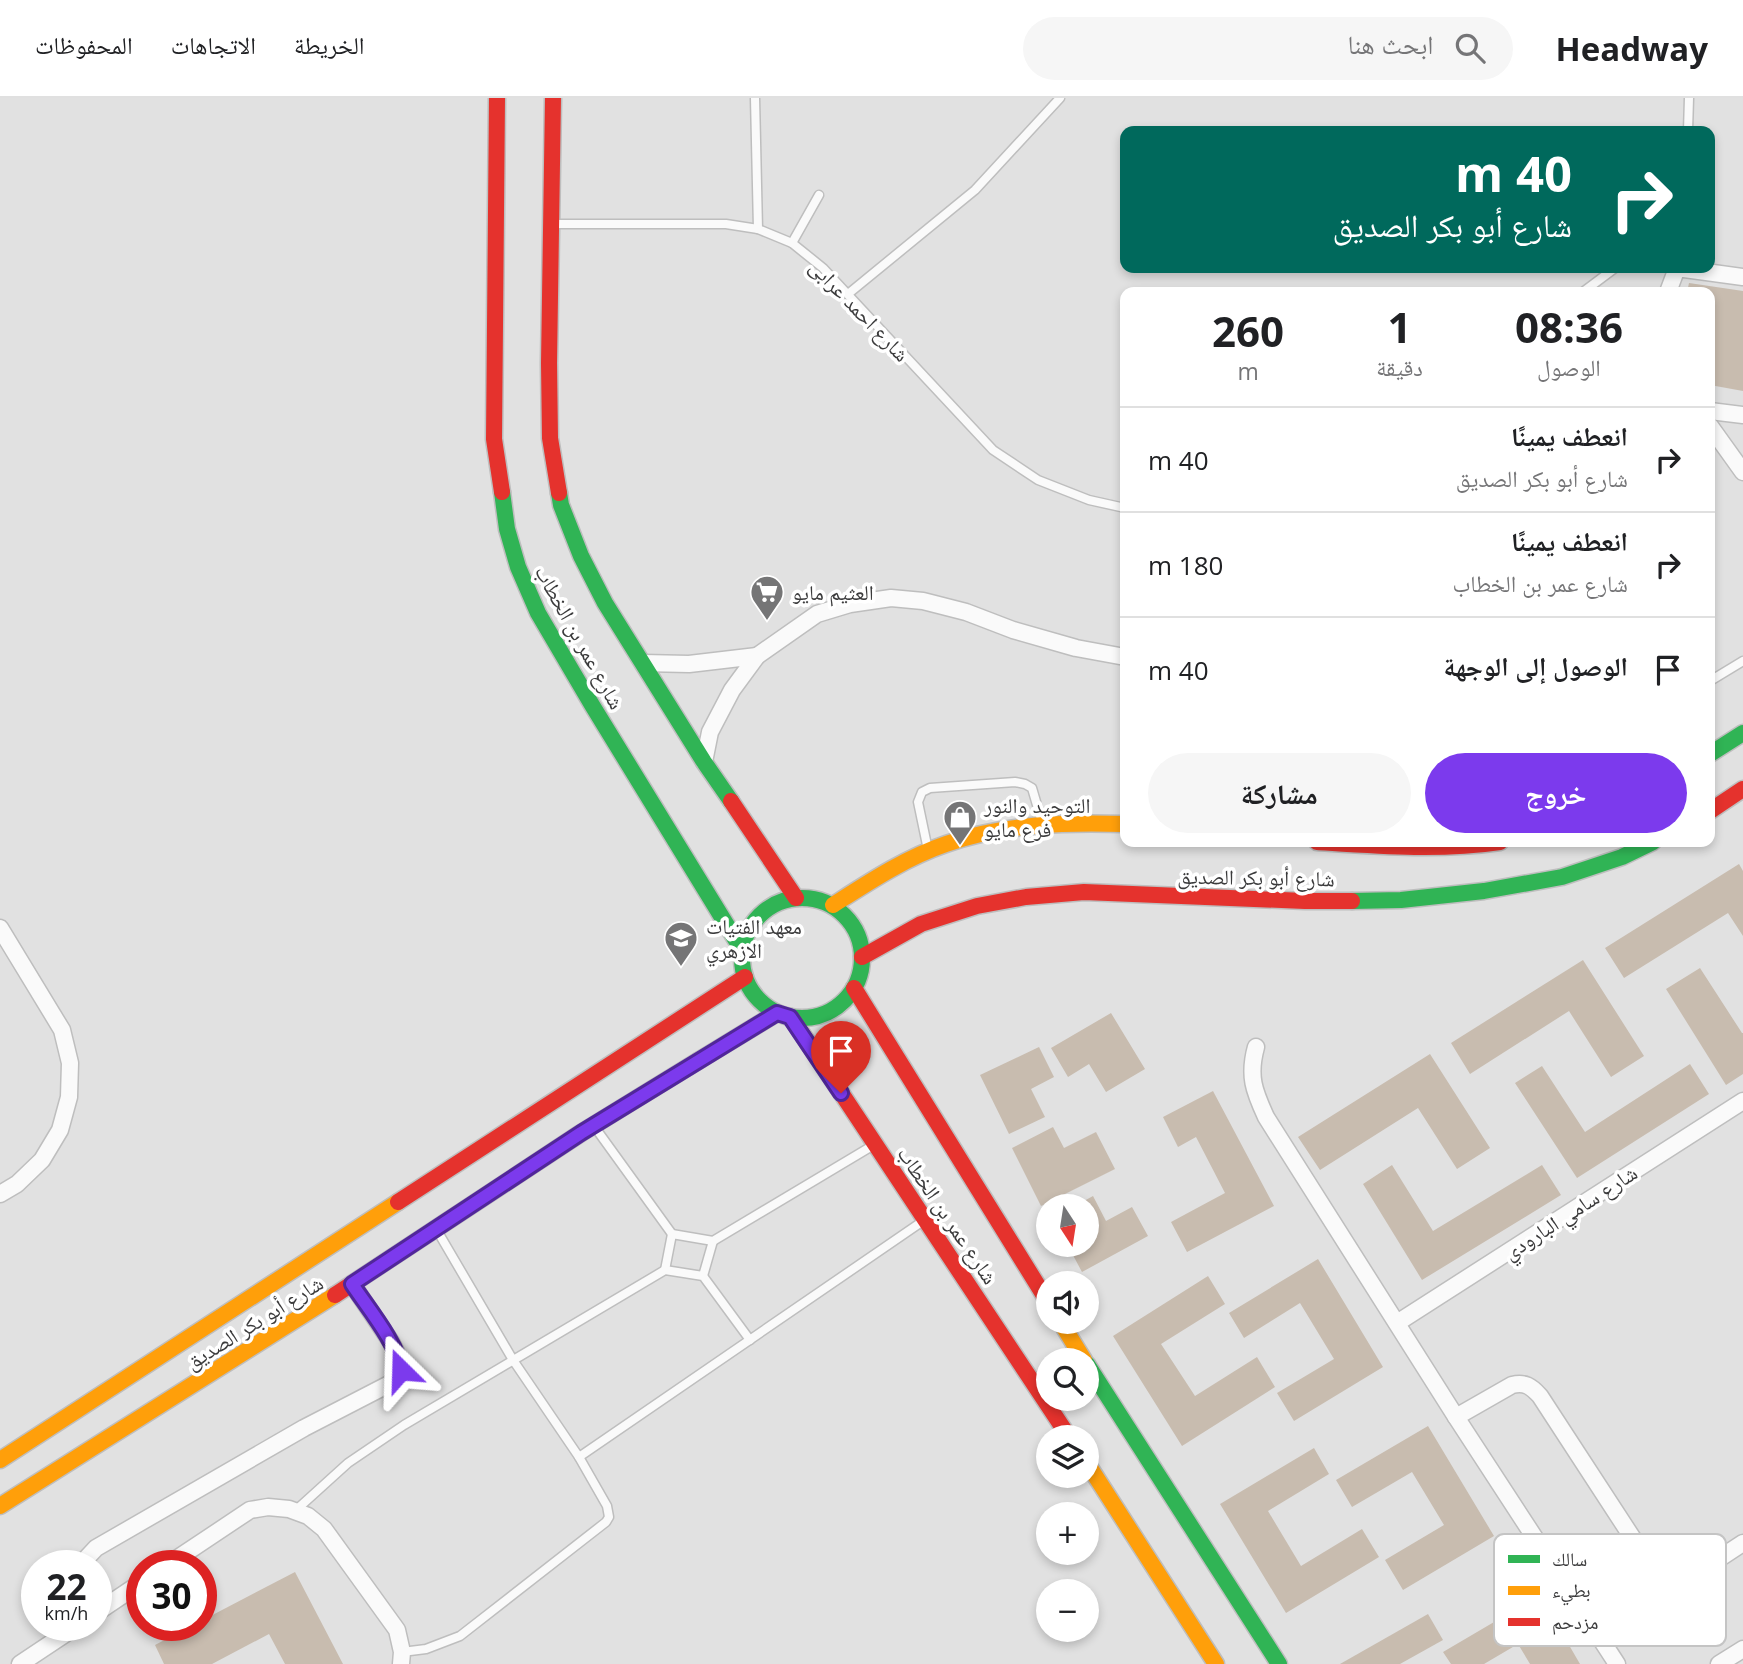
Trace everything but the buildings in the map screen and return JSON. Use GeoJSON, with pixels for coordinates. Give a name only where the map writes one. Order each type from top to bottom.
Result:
{"type":"FeatureCollection","features":[{"type":"Feature","properties":{"kind":"street","name":"شارع عمر بن الخطاب"},"geometry":{"type":"LineString","coordinates":[[497,98],[494,439],[507,529],[517,567],[538,613],[585,694],[742,950]]}},
{"type":"Feature","properties":{"kind":"street","name":"شارع عمر بن الخطاب"},"geometry":{"type":"LineString","coordinates":[[553,98],[548,363],[550,438],[561,505],[581,556],[606,603],[704,762],[796,898]]}},
{"type":"Feature","properties":{"kind":"street"},"geometry":{"type":"LineString","coordinates":[[1714,273],[1743,277]]}},
{"type":"Feature","properties":{"kind":"street"},"geometry":{"type":"LineString","coordinates":[[1715,412],[1743,415]]}},
{"type":"Feature","properties":{"kind":"street"},"geometry":{"type":"LineString","coordinates":[[1715,433],[1743,472]]}},
{"type":"Feature","properties":{"kind":"street"},"geometry":{"type":"LineString","coordinates":[[704,762],[710,732],[732,690],[757,656],[817,614],[850,604],[891,598],[923,601],[966,612],[1013,630],[1076,648],[1120,656]]}},
{"type":"Feature","properties":{"kind":"street"},"geometry":{"type":"LineString","coordinates":[[643,663],[689,664],[757,656]]}},
{"type":"Feature","properties":{"kind":"street"},"geometry":{"type":"LineString","coordinates":[[1715,751],[1743,733]]}},
{"type":"Feature","properties":{"kind":"street"},"geometry":{"type":"LineString","coordinates":[[1715,808],[1743,789]]}},
{"type":"Feature","properties":{"kind":"street"},"geometry":{"type":"LineString","coordinates":[[832,905],[892,869],[960,839],[1043,825],[1120,824]]}},
{"type":"Feature","properties":{"kind":"street","name":"شارع أبو بكر الصديق"},"geometry":{"type":"LineString","coordinates":[[862,957],[921,924],[977,906],[1026,897],[1084,892],[1305,901],[1401,900],[1484,891],[1562,877],[1622,857],[1643,847]]}},
{"type":"Feature","properties":{"kind":"street"},"geometry":{"type":"LineString","coordinates":[[796,898],[832,905],[850,922],[859,939],[862,957],[858,979],[847,998],[830,1011],[811,1017],[784,1015],[763,1004],[752,992],[745,977],[742,950],[753,923],[766,910],[782,901],[796,898]]}},
{"type":"Feature","properties":{"kind":"street"},"geometry":{"type":"LineString","coordinates":[[0,928],[62,1030],[70,1063],[69,1097],[60,1130],[42,1160],[17,1184],[0,1194]]}},
{"type":"Feature","properties":{"kind":"street","name":"شارع أبو بكر الصديق"},"geometry":{"type":"LineString","coordinates":[[0,1460],[745,977]]}},
{"type":"Feature","properties":{"kind":"street","name":"شارع عمر بن الخطاب"},"geometry":{"type":"LineString","coordinates":[[854,988],[1036,1282]]}},
{"type":"Feature","properties":{"kind":"street","name":"شارع عمر بن الخطاب"},"geometry":{"type":"LineString","coordinates":[[784,1015],[926,1219],[1061,1425]]}},
{"type":"Feature","properties":{"kind":"street","name":"شارع أبو بكر الصديق"},"geometry":{"type":"LineString","coordinates":[[0,1506],[352,1284],[593,1126],[784,1015]]}},
{"type":"Feature","properties":{"kind":"street"},"geometry":{"type":"LineString","coordinates":[[1256,1047],[1252,1079],[1255,1094],[1266,1117],[1533,1534]]}},
{"type":"Feature","properties":{"kind":"street","name":"شارع سامي البارودي"},"geometry":{"type":"LineString","coordinates":[[1397,1323],[1743,1101]]}},
{"type":"Feature","properties":{"kind":"street"},"geometry":{"type":"LineString","coordinates":[[94,1550],[304,1428],[395,1381],[401,1370],[400,1360],[352,1284]]}},
{"type":"Feature","properties":{"kind":"street"},"geometry":{"type":"LineString","coordinates":[[1099,1383],[1279,1664]]}},
{"type":"Feature","properties":{"kind":"street"},"geometry":{"type":"LineString","coordinates":[[1456,1417],[1512,1384],[1530,1385],[1540,1396],[1630,1534]]}},
{"type":"Feature","properties":{"kind":"street"},"geometry":{"type":"LineString","coordinates":[[1099,1482],[1216,1664]]}},
{"type":"Feature","properties":{"kind":"street"},"geometry":{"type":"LineString","coordinates":[[190,1550],[250,1510],[268,1507],[289,1509],[308,1516],[324,1528],[397,1630],[402,1658]]}},
{"type":"Feature","properties":{"kind":"street"},"geometry":{"type":"LineString","coordinates":[[1726,1554],[1743,1543]]}},
{"type":"Feature","properties":{"kind":"street"},"geometry":{"type":"LineString","coordinates":[[20,1664],[54,1641]]}},
{"type":"Feature","properties":{"kind":"street"},"geometry":{"type":"LineString","coordinates":[[1606,1646],[1618,1664]]}},
{"type":"Feature","properties":{"kind":"street"},"geometry":{"type":"LineString","coordinates":[[1719,1664],[1743,1649]]}},
{"type":"Feature","properties":{"kind":"lane"},"geometry":{"type":"LineString","coordinates":[[755,98],[758,229]]}},
{"type":"Feature","properties":{"kind":"lane"},"geometry":{"type":"LineString","coordinates":[[848,294],[975,190],[1060,98]]}},
{"type":"Feature","properties":{"kind":"lane"},"geometry":{"type":"LineString","coordinates":[[1688,126],[1689,98]]}},
{"type":"Feature","properties":{"kind":"lane"},"geometry":{"type":"LineString","coordinates":[[792,243],[819,195]]}},
{"type":"Feature","properties":{"kind":"lane","name":"شارع احمد عرابى"},"geometry":{"type":"LineString","coordinates":[[551,224],[726,224],[758,229],[792,243],[823,268],[993,450],[1038,480],[1089,500],[1120,507]]}},
{"type":"Feature","properties":{"kind":"lane"},"geometry":{"type":"LineString","coordinates":[[1590,287],[1608,273]]}},
{"type":"Feature","properties":{"kind":"lane"},"geometry":{"type":"LineString","coordinates":[[1715,678],[1743,661]]}},
{"type":"Feature","properties":{"kind":"lane"},"geometry":{"type":"LineString","coordinates":[[928,851],[918,802],[922,792],[930,788],[1015,782],[1025,784],[1032,788],[1043,825]]}},
{"type":"Feature","properties":{"kind":"lane"},"geometry":{"type":"LineString","coordinates":[[593,1126],[672,1234],[713,1241],[875,1144]]}},
{"type":"Feature","properties":{"kind":"lane"},"geometry":{"type":"LineString","coordinates":[[579,1457],[926,1219]]}},
{"type":"Feature","properties":{"kind":"lane"},"geometry":{"type":"LineString","coordinates":[[402,1658],[460,1636],[609,1517],[607,1506],[579,1457],[513,1360],[436,1230]]}},
{"type":"Feature","properties":{"kind":"lane"},"geometry":{"type":"LineString","coordinates":[[665,1270],[672,1234]]}},
{"type":"Feature","properties":{"kind":"lane"},"geometry":{"type":"LineString","coordinates":[[703,1276],[713,1241]]}},
{"type":"Feature","properties":{"kind":"lane"},"geometry":{"type":"LineString","coordinates":[[295,1511],[348,1463],[370,1447],[665,1270],[703,1276],[750,1340]]}},
{"type":"Feature","properties":{"kind":"traffic: fast"},"geometry":{"type":"LineString","coordinates":[[502,492],[507,529],[518,567],[538,613],[742,950]]}},
{"type":"Feature","properties":{"kind":"traffic: fast"},"geometry":{"type":"LineString","coordinates":[[559,493],[581,556],[605,603],[731,801]]}},
{"type":"Feature","properties":{"kind":"traffic: fast"},"geometry":{"type":"LineString","coordinates":[[1715,751],[1743,733]]}},
{"type":"Feature","properties":{"kind":"traffic: fast"},"geometry":{"type":"LineString","coordinates":[[1352,901],[1401,900],[1484,891],[1562,877],[1622,857],[1643,847]]}},
{"type":"Feature","properties":{"kind":"traffic: fast"},"geometry":{"type":"LineString","coordinates":[[802,898],[825,903],[844,916],[857,935],[862,958],[857,981],[844,1000],[825,1013],[802,1018],[779,1013],[760,1000],[747,981],[742,958],[747,935],[760,916],[779,903],[802,898]]}},
{"type":"Feature","properties":{"kind":"traffic: fast"},"geometry":{"type":"LineString","coordinates":[[698,1061],[777,1013]]}},
{"type":"Feature","properties":{"kind":"traffic: fast"},"geometry":{"type":"LineString","coordinates":[[1099,1383],[1279,1664]]}},
{"type":"Feature","properties":{"kind":"traffic: slow"},"geometry":{"type":"LineString","coordinates":[[833,905],[902,863],[968,837],[1034,826],[1120,824]]}},
{"type":"Feature","properties":{"kind":"traffic: slow"},"geometry":{"type":"LineString","coordinates":[[0,1460],[398,1202]]}},
{"type":"Feature","properties":{"kind":"traffic: slow"},"geometry":{"type":"LineString","coordinates":[[0,1506],[335,1295]]}},
{"type":"Feature","properties":{"kind":"traffic: slow"},"geometry":{"type":"LineString","coordinates":[[1068,1334],[1077,1348]]}},
{"type":"Feature","properties":{"kind":"traffic: slow"},"geometry":{"type":"LineString","coordinates":[[1099,1482],[1216,1664]]}},
{"type":"Feature","properties":{"kind":"traffic: jam"},"geometry":{"type":"LineString","coordinates":[[497,98],[494,439],[502,492]]}},
{"type":"Feature","properties":{"kind":"traffic: jam"},"geometry":{"type":"LineString","coordinates":[[553,98],[550,438],[559,493]]}},
{"type":"Feature","properties":{"kind":"traffic: jam"},"geometry":{"type":"LineString","coordinates":[[1715,808],[1743,789]]}},
{"type":"Feature","properties":{"kind":"traffic: jam"},"geometry":{"type":"LineString","coordinates":[[731,801],[796,898]]}},
{"type":"Feature","properties":{"kind":"traffic: jam"},"geometry":{"type":"LineString","coordinates":[[862,957],[921,924],[977,906],[1026,897],[1084,892],[1352,901]]}},
{"type":"Feature","properties":{"kind":"traffic: jam"},"geometry":{"type":"LineString","coordinates":[[398,1202],[745,977]]}},
{"type":"Feature","properties":{"kind":"traffic: jam"},"geometry":{"type":"LineString","coordinates":[[854,988],[1036,1283]]}},
{"type":"Feature","properties":{"kind":"traffic: jam"},"geometry":{"type":"LineString","coordinates":[[791,1017],[1061,1425]]}},
{"type":"Feature","properties":{"kind":"traffic: jam"},"geometry":{"type":"LineString","coordinates":[[335,1295],[581,1133],[698,1061]]}},
{"type":"Feature","properties":{"kind":"place","name":"العثيم مايو"},"geometry":{"type":"Point","coordinates":[767,622]}},
{"type":"Feature","properties":{"kind":"place","name":"التوحيد والنور فرع مايو"},"geometry":{"type":"Point","coordinates":[960,847]}},
{"type":"Feature","properties":{"kind":"place","name":"معهد الفتيات الازهري"},"geometry":{"type":"Point","coordinates":[681,968]}},
{"type":"Feature","properties":{"kind":"route"},"geometry":{"type":"LineString","coordinates":[[401,1370],[400,1360],[391,1342],[352,1284],[581,1133],[777,1013],[790,1017],[841,1093]]}}]}
